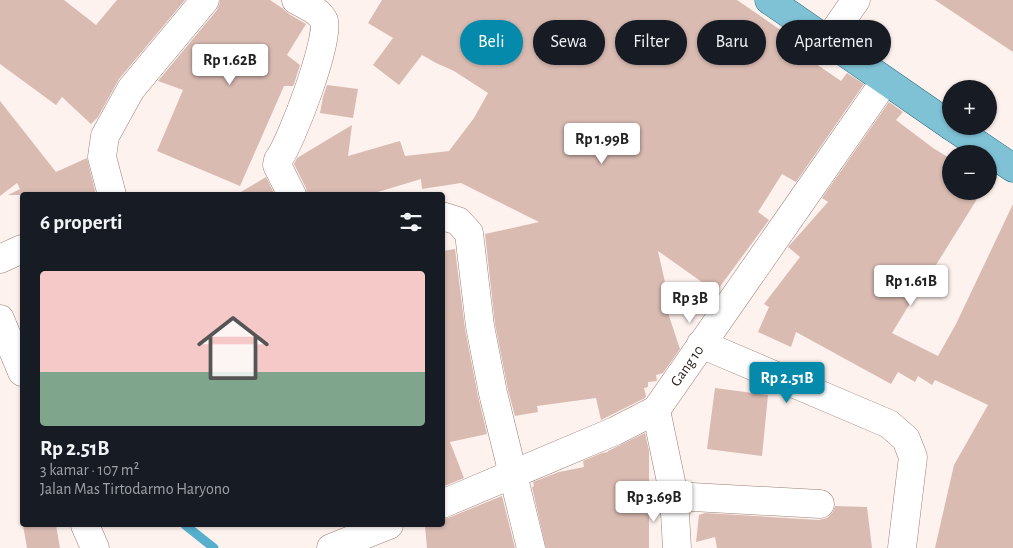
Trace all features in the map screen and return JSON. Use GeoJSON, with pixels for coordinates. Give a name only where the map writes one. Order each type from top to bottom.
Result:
{"type":"FeatureCollection","features":[{"type":"Feature","properties":{"kind":"main road"},"geometry":{"type":"LineString","coordinates":[[769,0],[798,20]]}},
{"type":"Feature","properties":{"kind":"main road"},"geometry":{"type":"LineString","coordinates":[[863,65],[942,120]]}},
{"type":"Feature","properties":{"kind":"main road"},"geometry":{"type":"LineString","coordinates":[[964,135],[1013,168]]}},
{"type":"Feature","properties":{"kind":"street"},"geometry":{"type":"LineString","coordinates":[[111,192],[102,157],[105,136],[131,89],[205,0]]}},
{"type":"Feature","properties":{"kind":"street"},"geometry":{"type":"LineString","coordinates":[[291,192],[278,165],[278,160],[293,129],[316,69],[324,31],[324,20],[316,12],[296,0]]}},
{"type":"Feature","properties":{"kind":"street"},"geometry":{"type":"LineString","coordinates":[[842,20],[856,0]]}},
{"type":"Feature","properties":{"kind":"street","name":"Gang 10"},"geometry":{"type":"LineString","coordinates":[[445,503],[615,431],[656,410],[886,81]]}},
{"type":"Feature","properties":{"kind":"street"},"geometry":{"type":"LineString","coordinates":[[445,217],[458,221],[469,233],[480,326],[493,393],[531,548]]}},
{"type":"Feature","properties":{"kind":"street"},"geometry":{"type":"LineString","coordinates":[[0,259],[20,250]]}},
{"type":"Feature","properties":{"kind":"street"},"geometry":{"type":"LineString","coordinates":[[0,319],[20,367]]}},
{"type":"Feature","properties":{"kind":"street"},"geometry":{"type":"LineString","coordinates":[[701,344],[889,424],[906,438],[913,457],[902,548]]}},
{"type":"Feature","properties":{"kind":"street"},"geometry":{"type":"LineString","coordinates":[[656,410],[674,496],[677,548]]}},
{"type":"Feature","properties":{"kind":"street"},"geometry":{"type":"LineString","coordinates":[[674,496],[820,504]]}},
{"type":"Feature","properties":{"kind":"street"},"geometry":{"type":"LineString","coordinates":[[86,527],[94,548]]}},
{"type":"Feature","properties":{"kind":"street"},"geometry":{"type":"LineString","coordinates":[[330,548],[384,527]]}},
{"type":"Feature","properties":{"kind":"building"},"geometry":{"type":"Polygon","coordinates":[[[0,0],[64,0],[96,25],[117,0],[185,0],[119,79],[98,117],[91,124],[62,97],[56,105],[0,64],[0,0]]]}},
{"type":"Feature","properties":{"kind":"building"},"geometry":{"type":"Polygon","coordinates":[[[220,0],[270,0],[306,24],[287,55],[300,65],[294,84],[293,86],[284,86],[240,186],[157,151],[183,90],[158,81],[217,10],[220,0]]]}},
{"type":"Feature","properties":{"kind":"building"},"geometry":{"type":"Polygon","coordinates":[[[382,0],[737,0],[766,20],[776,27],[776,65],[818,65],[841,81],[847,73],[864,84],[796,182],[782,174],[758,212],[769,220],[716,292],[658,251],[671,309],[667,310],[680,349],[663,373],[656,375],[657,381],[648,382],[648,387],[644,388],[645,398],[601,420],[596,398],[537,406],[538,412],[515,416],[495,324],[485,234],[539,222],[461,183],[422,189],[421,179],[378,192],[307,192],[294,164],[297,158],[352,125],[348,156],[400,141],[405,156],[449,151],[474,118],[488,93],[454,71],[422,55],[399,85],[373,65],[393,38],[368,23],[382,0]]]}},
{"type":"Feature","properties":{"kind":"building"},"geometry":{"type":"Polygon","coordinates":[[[935,0],[1013,0],[1013,52],[935,0]]]}},
{"type":"Feature","properties":{"kind":"building"},"geometry":{"type":"Polygon","coordinates":[[[327,85],[358,89],[353,118],[320,113],[327,85]]]}},
{"type":"Feature","properties":{"kind":"building"},"geometry":{"type":"Polygon","coordinates":[[[0,101],[56,172],[87,158],[95,192],[20,192],[20,195],[8,195],[20,189],[17,183],[0,196],[0,101]]]}},
{"type":"Feature","properties":{"kind":"building"},"geometry":{"type":"Polygon","coordinates":[[[889,102],[903,112],[896,120],[942,154],[942,200],[976,200],[892,333],[938,356],[956,324],[1013,204],[1013,548],[935,548],[954,465],[988,405],[935,380],[932,385],[918,376],[915,382],[898,372],[891,384],[796,332],[791,347],[758,332],[769,307],[764,304],[800,257],[788,247],[828,202],[822,198],[889,102]]]}},
{"type":"Feature","properties":{"kind":"building"},"geometry":{"type":"Polygon","coordinates":[[[266,177],[274,192],[241,192],[266,177]]]}},
{"type":"Feature","properties":{"kind":"building"},"geometry":{"type":"Polygon","coordinates":[[[455,249],[465,329],[487,434],[450,442],[464,478],[445,486],[445,251],[455,249]]]}},
{"type":"Feature","properties":{"kind":"building"},"geometry":{"type":"Polygon","coordinates":[[[715,388],[768,395],[762,456],[707,449],[715,388]]]}},
{"type":"Feature","properties":{"kind":"building"},"geometry":{"type":"Polygon","coordinates":[[[645,433],[649,451],[649,548],[546,548],[532,487],[534,486],[533,482],[559,472],[584,467],[583,461],[608,452],[645,433]]]}},
{"type":"Feature","properties":{"kind":"building"},"geometry":{"type":"Polygon","coordinates":[[[502,496],[515,548],[427,548],[425,527],[445,527],[445,518],[502,496]]]}},
{"type":"Feature","properties":{"kind":"building"},"geometry":{"type":"Polygon","coordinates":[[[835,506],[867,507],[872,548],[717,548],[715,537],[696,542],[699,515],[705,513],[819,520],[827,518],[833,512],[835,506]]]}},
{"type":"Feature","properties":{"kind":"building"},"geometry":{"type":"Polygon","coordinates":[[[23,527],[56,527],[60,548],[27,548],[23,527]]]}},
{"type":"Feature","properties":{"kind":"waterway"},"geometry":{"type":"LineString","coordinates":[[188,527],[214,548]]}}]}
